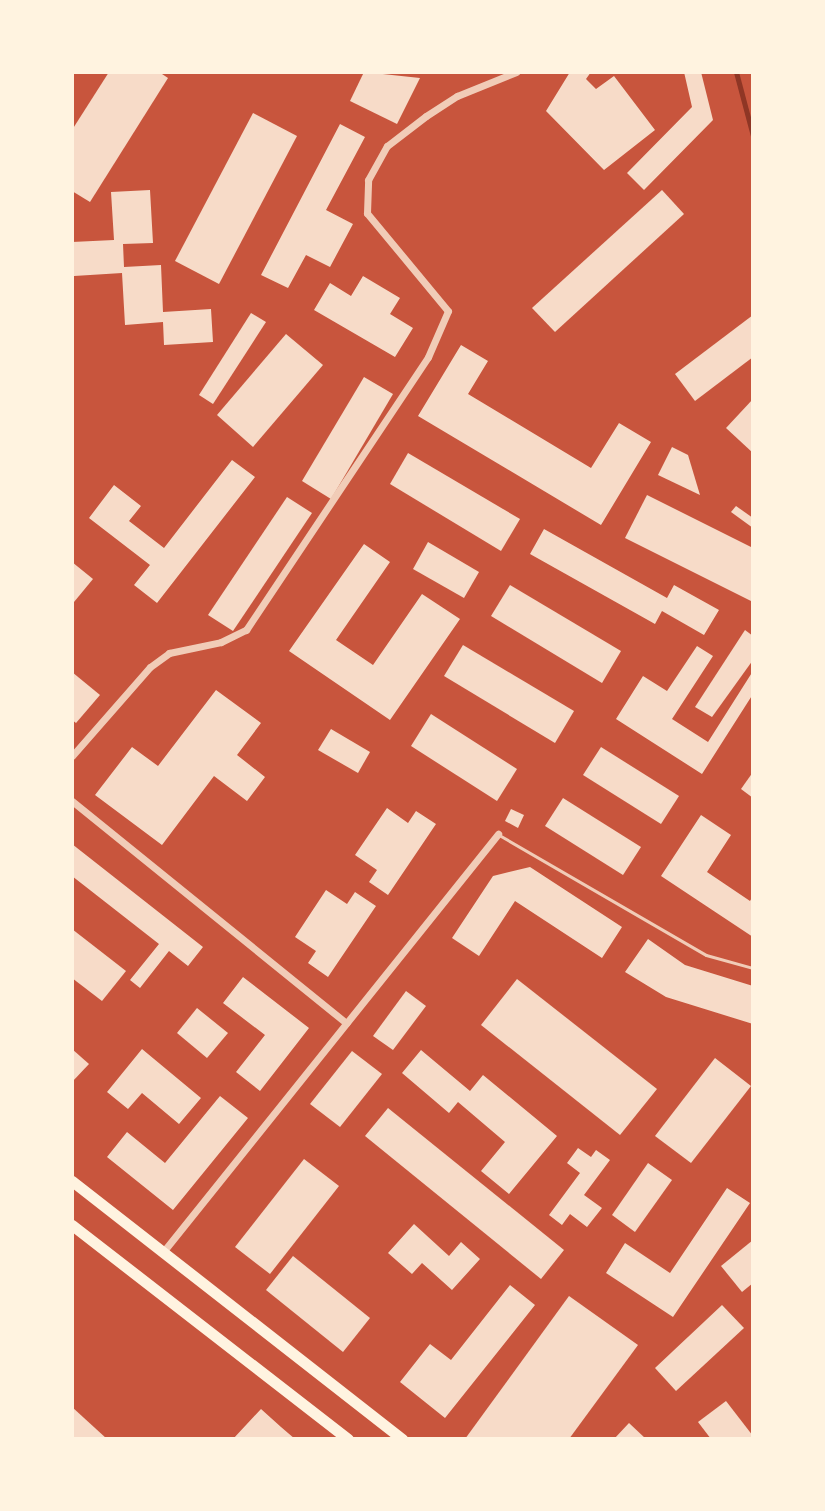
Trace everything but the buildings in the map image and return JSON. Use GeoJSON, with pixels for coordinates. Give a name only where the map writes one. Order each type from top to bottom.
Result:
{"type":"FeatureCollection","features":[{"type":"Feature","properties":{"kind":"main road"},"geometry":{"type":"LineString","coordinates":[[72,1181],[402,1439]]}},
{"type":"Feature","properties":{"kind":"main road"},"geometry":{"type":"LineString","coordinates":[[72,1225],[348,1439]]}},
{"type":"Feature","properties":{"kind":"street"},"geometry":{"type":"LineString","coordinates":[[72,756],[150,667],[169,653],[221,642],[246,630],[428,357],[448,311],[367,213],[368,180],[387,146],[426,116],[457,96],[516,72]]}},
{"type":"Feature","properties":{"kind":"street"},"geometry":{"type":"LineString","coordinates":[[72,801],[346,1023]]}},
{"type":"Feature","properties":{"kind":"street"},"geometry":{"type":"LineString","coordinates":[[163,1252],[498,834]]}},
{"type":"Feature","properties":{"kind":"lane"},"geometry":{"type":"LineString","coordinates":[[498,834],[706,955],[753,968]]}},
{"type":"Feature","properties":{"kind":"waterway"},"geometry":{"type":"LineString","coordinates":[[736,72],[753,136]]}}]}
